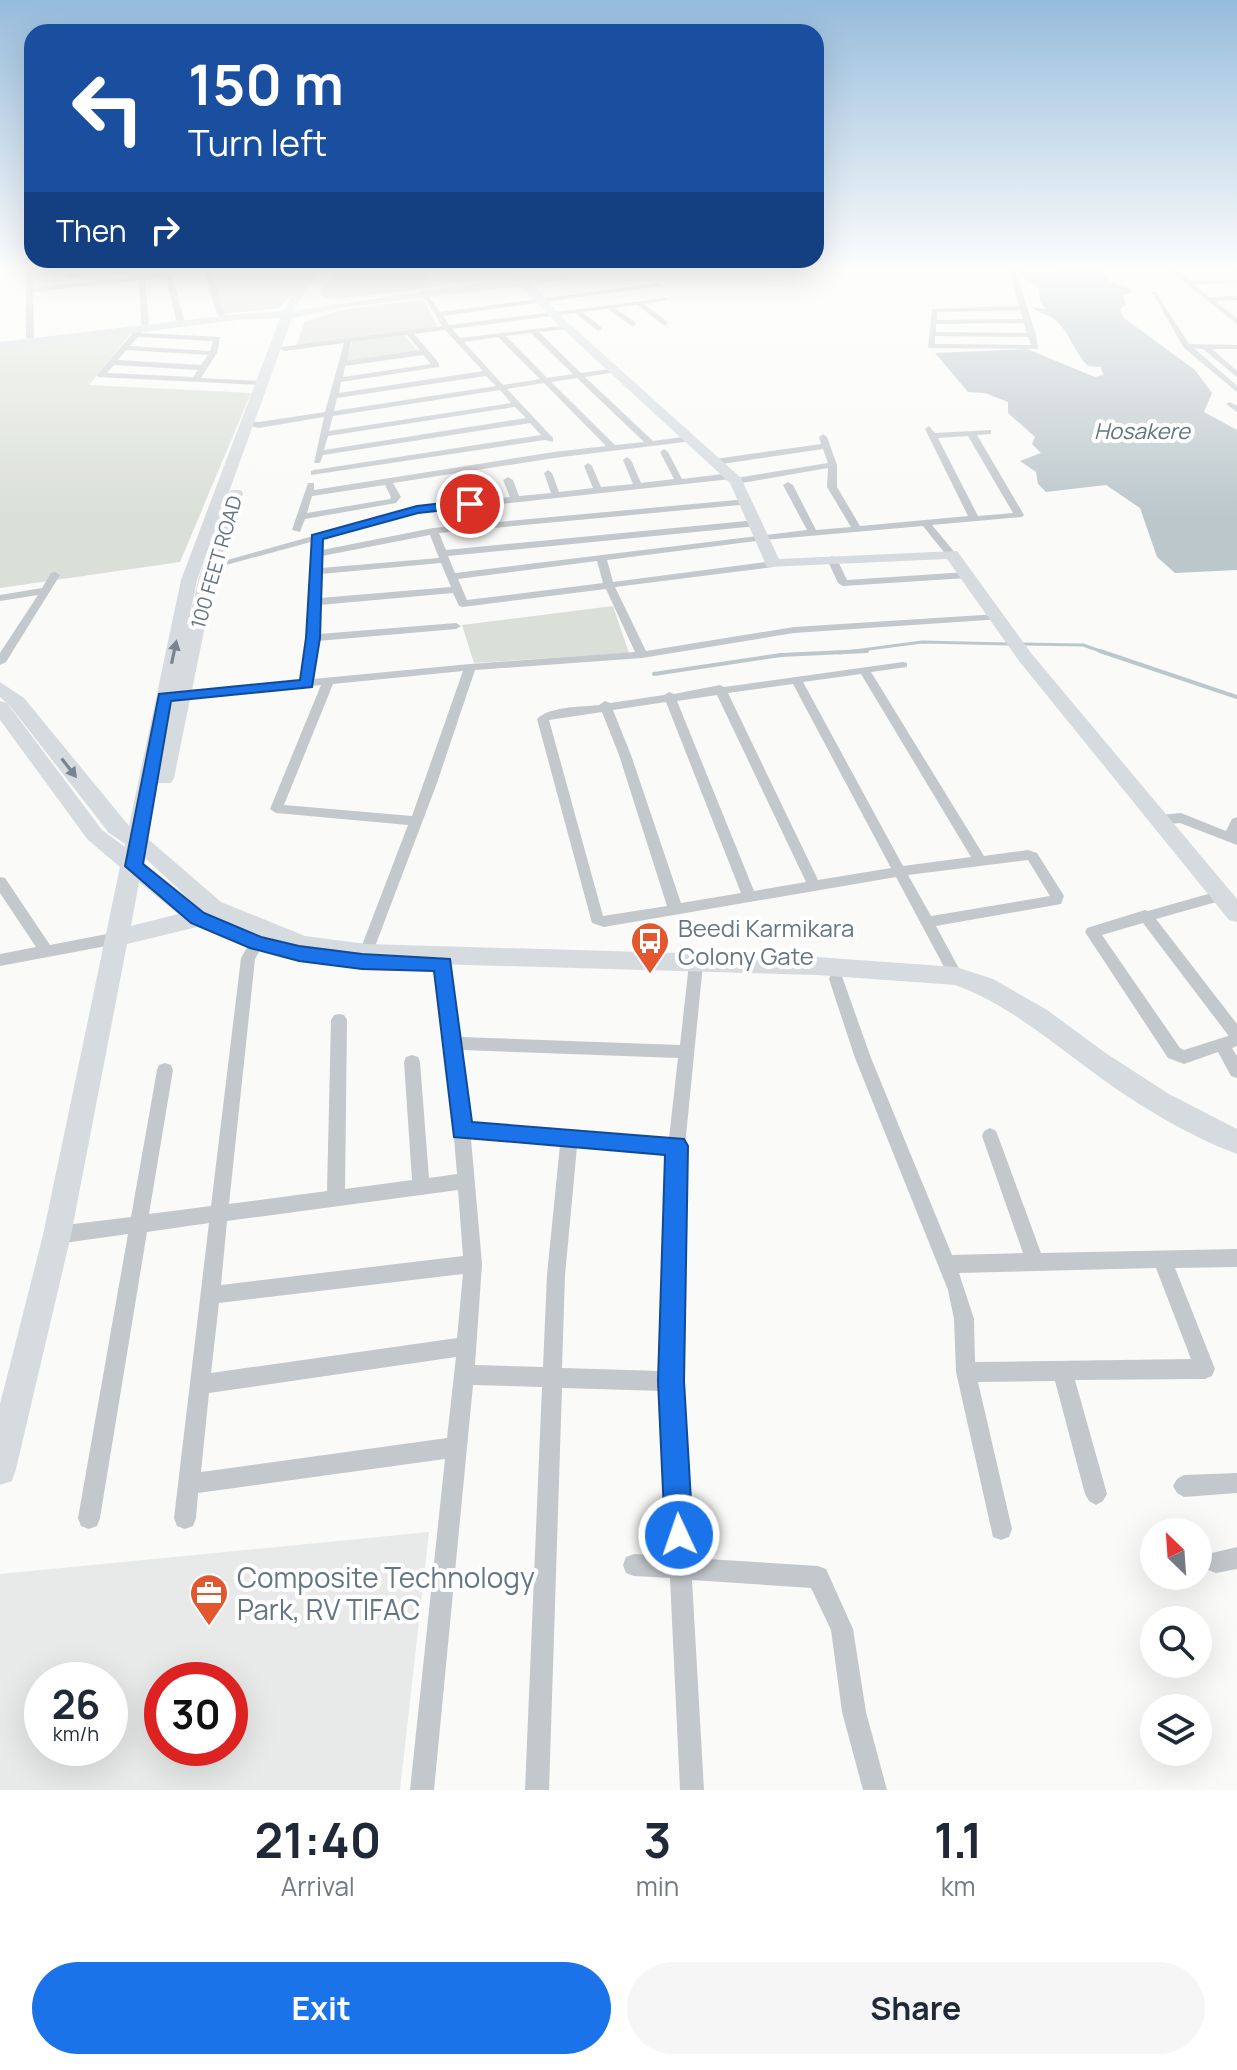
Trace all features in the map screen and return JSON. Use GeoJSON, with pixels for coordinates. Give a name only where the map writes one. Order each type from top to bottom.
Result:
{"type":"FeatureCollection","features":[{"type":"Feature","properties":{"kind":"main road","name":"100 FEET ROAD"},"geometry":{"type":"LineString","coordinates":[[141,858],[211,566],[261,383],[276,351]]}},
{"type":"Feature","properties":{"kind":"main road","name":"100 FEET ROAD"},"geometry":{"type":"LineString","coordinates":[[141,858],[164,697],[191,570],[283,351]]}},
{"type":"Feature","properties":{"kind":"main road"},"geometry":{"type":"LineString","coordinates":[[592,351],[734,478],[773,564],[951,554],[1025,657],[1237,914]]}},
{"type":"Feature","properties":{"kind":"main road"},"geometry":{"type":"LineString","coordinates":[[0,693],[17,702],[141,858],[206,913],[257,943],[299,954],[362,962],[696,969],[817,966],[956,976],[985,986],[1025,1009],[1160,1102],[1237,1142]]}},
{"type":"Feature","properties":{"kind":"main road"},"geometry":{"type":"LineString","coordinates":[[0,1469],[57,1235],[117,938],[141,858]]}},
{"type":"Feature","properties":{"kind":"main road"},"geometry":{"type":"LineString","coordinates":[[117,938],[206,913],[303,945],[366,953],[696,969],[958,987],[990,999],[1102,1078],[1164,1117],[1237,1153]]}},
{"type":"Feature","properties":{"kind":"street"},"geometry":{"type":"LineString","coordinates":[[122,351],[101,375],[261,383]]}},
{"type":"Feature","properties":{"kind":"street"},"geometry":{"type":"LineString","coordinates":[[169,351],[213,353],[195,381]]}},
{"type":"Feature","properties":{"kind":"street"},"geometry":{"type":"LineString","coordinates":[[297,530],[346,351]]}},
{"type":"Feature","properties":{"kind":"street"},"geometry":{"type":"LineString","coordinates":[[468,351],[564,455]]}},
{"type":"Feature","properties":{"kind":"street"},"geometry":{"type":"LineString","coordinates":[[516,351],[614,449]]}},
{"type":"Feature","properties":{"kind":"street"},"geometry":{"type":"LineString","coordinates":[[553,351],[651,444]]}},
{"type":"Feature","properties":{"kind":"street"},"geometry":{"type":"LineString","coordinates":[[1192,351],[1237,390]]}},
{"type":"Feature","properties":{"kind":"street"},"geometry":{"type":"LineString","coordinates":[[1210,351],[1237,375]]}},
{"type":"Feature","properties":{"kind":"street"},"geometry":{"type":"LineString","coordinates":[[343,364],[425,352],[448,379]]}},
{"type":"Feature","properties":{"kind":"street"},"geometry":{"type":"LineString","coordinates":[[111,362],[204,368]]}},
{"type":"Feature","properties":{"kind":"street"},"geometry":{"type":"LineString","coordinates":[[338,380],[409,366],[436,365]]}},
{"type":"Feature","properties":{"kind":"street"},"geometry":{"type":"LineString","coordinates":[[252,425],[613,370]]}},
{"type":"Feature","properties":{"kind":"street"},"geometry":{"type":"LineString","coordinates":[[334,396],[488,373]]}},
{"type":"Feature","properties":{"kind":"street"},"geometry":{"type":"LineString","coordinates":[[324,434],[518,404]]}},
{"type":"Feature","properties":{"kind":"street"},"geometry":{"type":"LineString","coordinates":[[319,453],[532,420]]}},
{"type":"Feature","properties":{"kind":"street"},"geometry":{"type":"LineString","coordinates":[[975,520],[931,432],[988,432]]}},
{"type":"Feature","properties":{"kind":"street"},"geometry":{"type":"LineString","coordinates":[[317,571],[760,530],[812,531],[1019,515],[971,433]]}},
{"type":"Feature","properties":{"kind":"street"},"geometry":{"type":"LineString","coordinates":[[314,473],[547,437]]}},
{"type":"Feature","properties":{"kind":"street"},"geometry":{"type":"LineString","coordinates":[[309,494],[690,439]]}},
{"type":"Feature","properties":{"kind":"street"},"geometry":{"type":"LineString","coordinates":[[715,462],[824,441],[833,465],[832,487],[857,528]]}},
{"type":"Feature","properties":{"kind":"street"},"geometry":{"type":"LineString","coordinates":[[664,452],[679,481]]}},
{"type":"Feature","properties":{"kind":"street"},"geometry":{"type":"LineString","coordinates":[[627,460],[638,486]]}},
{"type":"Feature","properties":{"kind":"street"},"geometry":{"type":"LineString","coordinates":[[211,566],[417,510],[833,465]]}},
{"type":"Feature","properties":{"kind":"street"},"geometry":{"type":"LineString","coordinates":[[588,466],[598,490]]}},
{"type":"Feature","properties":{"kind":"street"},"geometry":{"type":"LineString","coordinates":[[548,473],[556,495]]}},
{"type":"Feature","properties":{"kind":"street"},"geometry":{"type":"LineString","coordinates":[[508,480],[515,499]]}},
{"type":"Feature","properties":{"kind":"street"},"geometry":{"type":"LineString","coordinates":[[302,517],[393,501],[396,497],[387,481]]}},
{"type":"Feature","properties":{"kind":"street"},"geometry":{"type":"LineString","coordinates":[[788,485],[812,531]]}},
{"type":"Feature","properties":{"kind":"street"},"geometry":{"type":"LineString","coordinates":[[467,489],[470,504]]}},
{"type":"Feature","properties":{"kind":"street"},"geometry":{"type":"LineString","coordinates":[[317,554],[433,531],[747,502]]}},
{"type":"Feature","properties":{"kind":"street"},"geometry":{"type":"LineString","coordinates":[[926,524],[951,554]]}},
{"type":"Feature","properties":{"kind":"street"},"geometry":{"type":"LineString","coordinates":[[451,577],[601,558],[760,530]]}},
{"type":"Feature","properties":{"kind":"street"},"geometry":{"type":"LineString","coordinates":[[433,531],[463,604],[773,564]]}},
{"type":"Feature","properties":{"kind":"street"},"geometry":{"type":"LineString","coordinates":[[307,683],[313,638],[317,537]]}},
{"type":"Feature","properties":{"kind":"street"},"geometry":{"type":"LineString","coordinates":[[601,558],[609,585],[642,655]]}},
{"type":"Feature","properties":{"kind":"street"},"geometry":{"type":"LineString","coordinates":[[832,559],[843,583],[967,575]]}},
{"type":"Feature","properties":{"kind":"street"},"geometry":{"type":"LineString","coordinates":[[0,662],[55,575]]}},
{"type":"Feature","properties":{"kind":"street"},"geometry":{"type":"LineString","coordinates":[[315,602],[457,590]]}},
{"type":"Feature","properties":{"kind":"street"},"geometry":{"type":"LineString","coordinates":[[0,598],[46,591]]}},
{"type":"Feature","properties":{"kind":"street"},"geometry":{"type":"LineString","coordinates":[[164,697],[470,667],[642,655],[794,630],[1001,623]]}},
{"type":"Feature","properties":{"kind":"street"},"geometry":{"type":"LineString","coordinates":[[313,638],[456,626]]}},
{"type":"Feature","properties":{"kind":"street"},"geometry":{"type":"LineString","coordinates":[[903,665],[605,705],[543,719],[597,919],[604,922],[900,871],[1032,856],[1057,896],[1056,900],[928,922]]}},
{"type":"Feature","properties":{"kind":"street"},"geometry":{"type":"LineString","coordinates":[[366,953],[417,821],[470,667]]}},
{"type":"Feature","properties":{"kind":"street"},"geometry":{"type":"LineString","coordinates":[[864,670],[981,862]]}},
{"type":"Feature","properties":{"kind":"street"},"geometry":{"type":"LineString","coordinates":[[796,679],[956,976]]}},
{"type":"Feature","properties":{"kind":"street"},"geometry":{"type":"LineString","coordinates":[[328,682],[276,809],[417,821]]}},
{"type":"Feature","properties":{"kind":"street"},"geometry":{"type":"LineString","coordinates":[[720,689],[814,885]]}},
{"type":"Feature","properties":{"kind":"street"},"geometry":{"type":"LineString","coordinates":[[669,696],[749,896]]}},
{"type":"Feature","properties":{"kind":"street"},"geometry":{"type":"LineString","coordinates":[[605,705],[625,755],[675,908]]}},
{"type":"Feature","properties":{"kind":"street"},"geometry":{"type":"LineString","coordinates":[[1160,820],[1181,818],[1233,838],[1237,822]]}},
{"type":"Feature","properties":{"kind":"street"},"geometry":{"type":"LineString","coordinates":[[0,882],[47,952]]}},
{"type":"Feature","properties":{"kind":"street"},"geometry":{"type":"LineString","coordinates":[[1145,915],[1236,1034],[1235,1040],[1184,1057],[1174,1053],[1092,936],[1095,930],[1145,915],[1222,895]]}},
{"type":"Feature","properties":{"kind":"street"},"geometry":{"type":"LineString","coordinates":[[0,960],[117,938]]}},
{"type":"Feature","properties":{"kind":"street"},"geometry":{"type":"LineString","coordinates":[[185,1518],[248,958],[257,943]]}},
{"type":"Feature","properties":{"kind":"street"},"geometry":{"type":"LineString","coordinates":[[422,1790],[458,1447],[473,1264],[454,1043],[443,964]]}},
{"type":"Feature","properties":{"kind":"street"},"geometry":{"type":"LineString","coordinates":[[692,1790],[671,1381],[677,1146],[696,969]]}},
{"type":"Feature","properties":{"kind":"street"},"geometry":{"type":"LineString","coordinates":[[836,979],[863,1058],[947,1264],[964,1319],[966,1372],[1001,1529]]}},
{"type":"Feature","properties":{"kind":"street"},"geometry":{"type":"LineString","coordinates":[[336,1199],[339,1020]]}},
{"type":"Feature","properties":{"kind":"street"},"geometry":{"type":"LineString","coordinates":[[454,1043],[687,1052]]}},
{"type":"Feature","properties":{"kind":"street"},"geometry":{"type":"LineString","coordinates":[[1222,1044],[1237,1071]]}},
{"type":"Feature","properties":{"kind":"street"},"geometry":{"type":"LineString","coordinates":[[412,1062],[421,1188]]}},
{"type":"Feature","properties":{"kind":"street"},"geometry":{"type":"LineString","coordinates":[[89,1518],[165,1070]]}},
{"type":"Feature","properties":{"kind":"street"},"geometry":{"type":"LineString","coordinates":[[462,1131],[677,1146]]}},
{"type":"Feature","properties":{"kind":"street"},"geometry":{"type":"LineString","coordinates":[[990,1136],[1035,1262]]}},
{"type":"Feature","properties":{"kind":"street"},"geometry":{"type":"LineString","coordinates":[[537,1790],[556,1275],[569,1138]]}},
{"type":"Feature","properties":{"kind":"street"},"geometry":{"type":"LineString","coordinates":[[57,1235],[220,1216],[467,1181]]}},
{"type":"Feature","properties":{"kind":"street"},"geometry":{"type":"LineString","coordinates":[[947,1264],[1237,1258]]}},
{"type":"Feature","properties":{"kind":"street"},"geometry":{"type":"LineString","coordinates":[[966,1372],[1205,1369],[1162,1259]]}},
{"type":"Feature","properties":{"kind":"street"},"geometry":{"type":"LineString","coordinates":[[211,1295],[473,1264]]}},
{"type":"Feature","properties":{"kind":"street"},"geometry":{"type":"LineString","coordinates":[[200,1384],[466,1346]]}},
{"type":"Feature","properties":{"kind":"street"},"geometry":{"type":"LineString","coordinates":[[1062,1371],[1096,1494]]}},
{"type":"Feature","properties":{"kind":"street"},"geometry":{"type":"LineString","coordinates":[[464,1375],[671,1381]]}},
{"type":"Feature","properties":{"kind":"street"},"geometry":{"type":"LineString","coordinates":[[189,1484],[458,1447]]}},
{"type":"Feature","properties":{"kind":"street"},"geometry":{"type":"LineString","coordinates":[[1184,1486],[1237,1483]]}},
{"type":"Feature","properties":{"kind":"street"},"geometry":{"type":"LineString","coordinates":[[634,1565],[818,1577],[842,1629],[854,1712],[875,1790]]}},
{"type":"Feature","properties":{"kind":"shaded area"},"geometry":{"type":"Polygon","coordinates":[[[0,351],[117,351],[89,385],[251,393],[180,562],[0,588],[0,351]]]}},
{"type":"Feature","properties":{"kind":"shaded area"},"geometry":{"type":"Polygon","coordinates":[[[349,351],[419,352],[346,362],[349,351]]]}},
{"type":"Feature","properties":{"kind":"shaded area"},"geometry":{"type":"Polygon","coordinates":[[[613,606],[629,653],[474,663],[462,625],[613,606]]]}},
{"type":"Feature","properties":{"kind":"shaded area","name":"Composite Technology Park, RV TIFAC"},"geometry":{"type":"Polygon","coordinates":[[[429,1532],[400,1790],[0,1790],[0,1574],[429,1532]]]}},
{"type":"Feature","properties":{"kind":"water","name":"Hosakere"},"geometry":{"type":"Polygon","coordinates":[[[1031,351],[1095,377],[1103,375],[1101,367],[1088,366],[1077,351],[1168,351],[1195,370],[1212,393],[1204,412],[1237,430],[1237,570],[1175,573],[1157,557],[1140,508],[1106,485],[1046,492],[1038,484],[1036,472],[1020,461],[1041,453],[1032,444],[1035,437],[1008,413],[1008,402],[985,393],[968,392],[935,353],[1031,351]]]}},
{"type":"Feature","properties":{"kind":"waterway"},"geometry":{"type":"LineString","coordinates":[[847,652],[922,642],[1009,644]]}},
{"type":"Feature","properties":{"kind":"waterway"},"geometry":{"type":"LineString","coordinates":[[1022,644],[1083,645],[1106,653]]}},
{"type":"Feature","properties":{"kind":"waterway"},"geometry":{"type":"LineString","coordinates":[[847,652],[867,651]]}},
{"type":"Feature","properties":{"kind":"waterway"},"geometry":{"type":"LineString","coordinates":[[1100,651],[1237,697]]}},
{"type":"Feature","properties":{"kind":"waterway"},"geometry":{"type":"LineString","coordinates":[[654,674],[781,655],[847,652]]}},
{"type":"Feature","properties":{"kind":"waterway"},"geometry":{"type":"LineString","coordinates":[[839,653],[847,652]]}},
{"type":"Feature","properties":{"kind":"place","name":"Beedi Karmikara Colony Gate"},"geometry":{"type":"Point","coordinates":[650,975]}},
{"type":"Feature","properties":{"kind":"place","name":"Composite Technology Park, RV TIFAC"},"geometry":{"type":"Point","coordinates":[209,1627]}},
{"type":"Feature","properties":{"kind":"route"},"geometry":{"type":"LineString","coordinates":[[470,504],[417,510],[317,537],[313,638],[307,683],[164,697],[133,866],[198,918],[257,943],[299,954],[362,962],[443,964],[462,1131],[677,1146],[671,1381],[679,1535]]}}]}
